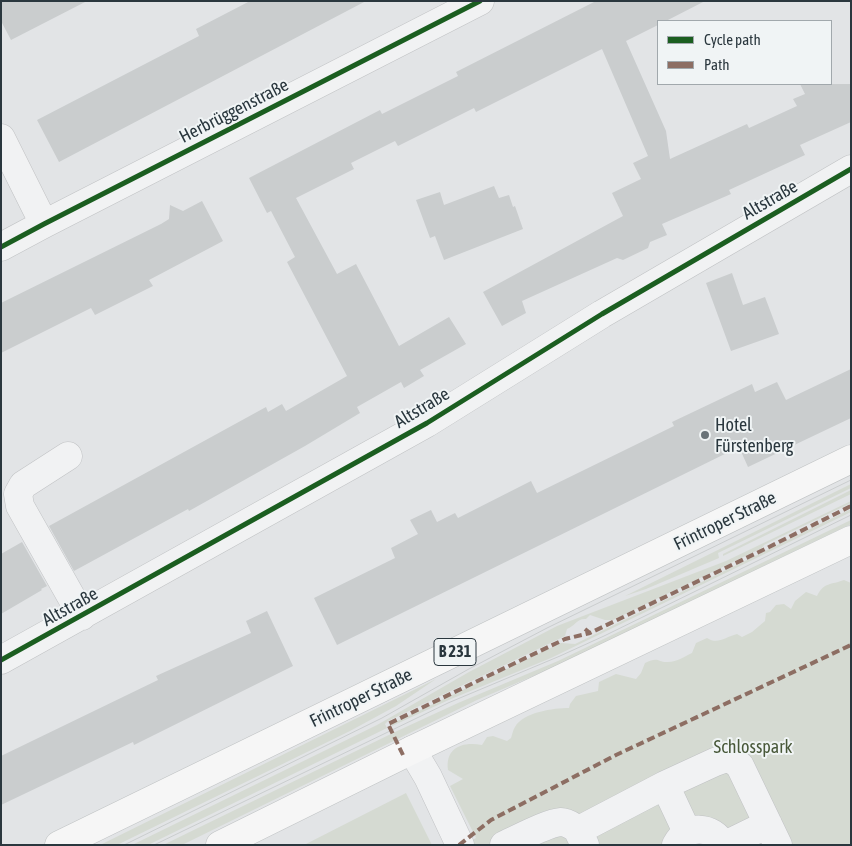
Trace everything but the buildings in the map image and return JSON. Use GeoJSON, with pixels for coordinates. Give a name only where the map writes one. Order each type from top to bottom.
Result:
{"type":"FeatureCollection","features":[{"type":"Feature","properties":{"kind":"main road","name":"Frintroper Straße"},"geometry":{"type":"LineString","coordinates":[[59,845],[851,459]]}},
{"type":"Feature","properties":{"kind":"main road"},"geometry":{"type":"LineString","coordinates":[[220,845],[412,750],[851,540]]}},
{"type":"Feature","properties":{"kind":"street","name":"Herbrüggenstraße"},"geometry":{"type":"LineString","coordinates":[[1,247],[480,1]]}},
{"type":"Feature","properties":{"kind":"street"},"geometry":{"type":"LineString","coordinates":[[1,138],[44,224]]}},
{"type":"Feature","properties":{"kind":"street","name":"Altstraße"},"geometry":{"type":"LineString","coordinates":[[1,660],[427,423],[602,314],[851,169]]}},
{"type":"Feature","properties":{"kind":"street"},"geometry":{"type":"LineString","coordinates":[[68,456],[23,485],[18,494],[20,506],[82,616]]}},
{"type":"Feature","properties":{"kind":"street"},"geometry":{"type":"LineString","coordinates":[[412,750],[428,777],[460,845]]}},
{"type":"Feature","properties":{"kind":"street"},"geometry":{"type":"LineString","coordinates":[[504,845],[551,824],[561,822],[569,824],[582,837],[664,785],[726,758],[732,758],[740,766],[773,834],[724,845],[710,832],[699,829],[682,839],[664,785]]}},
{"type":"Feature","properties":{"kind":"green space"},"geometry":{"type":"Polygon","coordinates":[[[851,484],[851,488],[718,553],[719,558],[625,596],[851,484]]]}},
{"type":"Feature","properties":{"kind":"green space"},"geometry":{"type":"Polygon","coordinates":[[[851,490],[851,494],[723,556],[723,554],[851,490]]]}},
{"type":"Feature","properties":{"kind":"green space"},"geometry":{"type":"Polygon","coordinates":[[[851,501],[851,503],[764,545],[762,548],[613,620],[605,620],[590,615],[567,629],[565,636],[388,721],[385,724],[387,728],[148,845],[132,845],[377,725],[469,672],[557,626],[726,561],[851,501]]]}},
{"type":"Feature","properties":{"kind":"green space"},"geometry":{"type":"Polygon","coordinates":[[[851,509],[851,512],[551,658],[451,699],[392,726],[391,724],[561,643],[575,644],[851,509]]]}},
{"type":"Feature","properties":{"kind":"green space"},"geometry":{"type":"Polygon","coordinates":[[[851,520],[851,524],[559,665],[477,700],[182,845],[163,845],[395,732],[558,661],[851,520]]]}},
{"type":"Feature","properties":{"kind":"green space","name":"Schlosspark"},"geometry":{"type":"Polygon","coordinates":[[[844,580],[851,583],[851,845],[464,845],[476,838],[450,786],[463,779],[448,770],[449,756],[456,748],[468,744],[482,745],[487,737],[493,736],[507,741],[511,738],[519,722],[532,714],[547,710],[569,708],[576,696],[598,691],[599,682],[616,674],[636,679],[645,663],[653,660],[671,662],[678,660],[692,653],[696,643],[707,638],[718,641],[737,634],[742,637],[752,632],[765,621],[766,613],[770,612],[776,605],[784,604],[791,609],[795,601],[806,592],[817,596],[825,586],[844,580]]]}},
{"type":"Feature","properties":{"kind":"green space"},"geometry":{"type":"Polygon","coordinates":[[[436,679],[396,706],[350,731],[117,845],[100,845],[436,679]]]}},
{"type":"Feature","properties":{"kind":"green space"},"geometry":{"type":"Polygon","coordinates":[[[406,793],[432,845],[304,845],[406,793]]]}},
{"type":"Feature","properties":{"kind":"tram line"},"geometry":{"type":"LineString","coordinates":[[124,845],[382,718],[547,628],[851,480]]}},
{"type":"Feature","properties":{"kind":"tram line"},"geometry":{"type":"LineString","coordinates":[[154,845],[448,703],[604,636],[851,515]]}},
{"type":"Feature","properties":{"kind":"marked path"},"geometry":{"type":"LineString","coordinates":[[585,629],[590,633],[851,506]]}},
{"type":"Feature","properties":{"kind":"marked path"},"geometry":{"type":"LineString","coordinates":[[403,755],[388,724],[565,639],[590,633]]}},
{"type":"Feature","properties":{"kind":"marked path"},"geometry":{"type":"LineString","coordinates":[[459,845],[491,820],[616,755],[851,645]]}},
{"type":"Feature","properties":{"kind":"cycle path"},"geometry":{"type":"LineString","coordinates":[[1,247],[480,1]]}},
{"type":"Feature","properties":{"kind":"cycle path"},"geometry":{"type":"LineString","coordinates":[[1,660],[427,423],[602,314],[851,169]]}},
{"type":"Feature","properties":{"kind":"place","name":"Hotel Fürstenberg"},"geometry":{"type":"Point","coordinates":[705,435]}}]}
